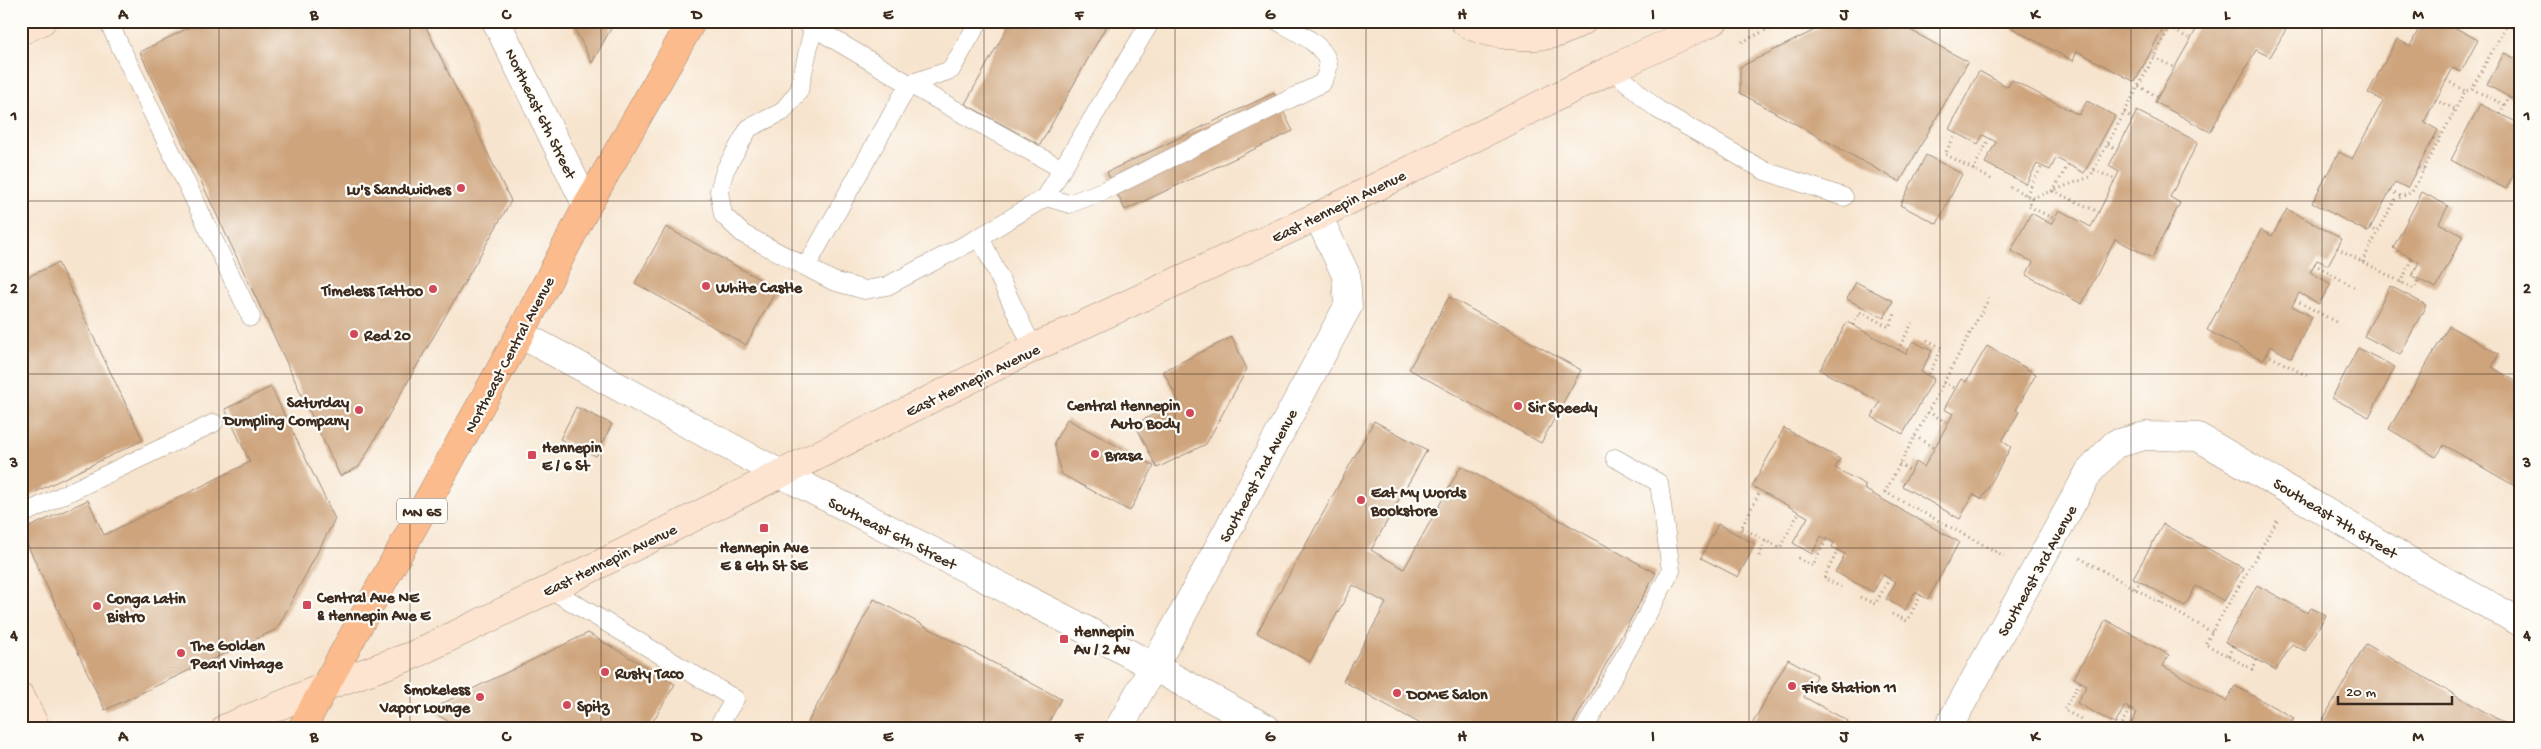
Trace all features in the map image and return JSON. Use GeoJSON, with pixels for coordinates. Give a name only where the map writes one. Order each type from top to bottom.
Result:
{"type":"FeatureCollection","features":[{"type":"Feature","properties":{"kind":"main road"},"geometry":{"type":"LineString","coordinates":[[21,31],[42,21]]}},
{"type":"Feature","properties":{"kind":"main road","name":"Northeast Central Avenue"},"geometry":{"type":"LineString","coordinates":[[324,687],[520,334],[587,206],[692,21]]}},
{"type":"Feature","properties":{"kind":"main road"},"geometry":{"type":"LineString","coordinates":[[1464,21],[1472,28],[1511,35],[1554,34],[1583,21]]}},
{"type":"Feature","properties":{"kind":"main road","name":"East Hennepin Avenue"},"geometry":{"type":"LineString","coordinates":[[226,728],[324,687],[411,656],[550,589],[1033,348],[1318,216],[1612,69],[1714,21]]}},
{"type":"Feature","properties":{"kind":"main road","name":"MN 65"},"geometry":{"type":"LineString","coordinates":[[302,728],[324,687]]}},
{"type":"Feature","properties":{"kind":"main road"},"geometry":{"type":"LineString","coordinates":[[21,697],[36,728]]}},
{"type":"Feature","properties":{"kind":"street","name":"Northeast 6th Street"},"geometry":{"type":"LineString","coordinates":[[496,21],[587,206]]}},
{"type":"Feature","properties":{"kind":"street","name":"Southeast 2nd Avenue"},"geometry":{"type":"LineString","coordinates":[[1119,728],[1348,306],[1346,276],[1318,216]]}},
{"type":"Feature","properties":{"kind":"street","name":"Southeast 6th Street"},"geometry":{"type":"LineString","coordinates":[[520,334],[781,474],[1154,666],[1266,728]]}},
{"type":"Feature","properties":{"kind":"street","name":"Southeast 7th Street"},"geometry":{"type":"LineString","coordinates":[[2145,436],[2198,437],[2423,569],[2520,622]]}},
{"type":"Feature","properties":{"kind":"street","name":"Southeast 3rd Avenue"},"geometry":{"type":"LineString","coordinates":[[1948,728],[2089,472],[2115,444],[2145,436]]}},
{"type":"Feature","properties":{"kind":"lane"},"geometry":{"type":"LineString","coordinates":[[108,21],[251,317]]}},
{"type":"Feature","properties":{"kind":"lane"},"geometry":{"type":"LineString","coordinates":[[806,267],[909,84],[951,70],[979,21]]}},
{"type":"Feature","properties":{"kind":"lane"},"geometry":{"type":"LineString","coordinates":[[1062,169],[909,84],[808,24],[799,91],[782,112],[749,128],[725,170],[719,190],[723,215],[743,234],[833,281],[865,290],[887,286],[980,237],[1046,197],[1151,21]]}},
{"type":"Feature","properties":{"kind":"lane"},"geometry":{"type":"LineString","coordinates":[[1046,197],[1069,204],[1113,187],[1322,83],[1328,68],[1324,52],[1303,35],[1277,21]]}},
{"type":"Feature","properties":{"kind":"lane"},"geometry":{"type":"LineString","coordinates":[[1612,69],[1657,109],[1765,171],[1844,197]]}},
{"type":"Feature","properties":{"kind":"lane"},"geometry":{"type":"LineString","coordinates":[[980,237],[1033,348]]}},
{"type":"Feature","properties":{"kind":"lane"},"geometry":{"type":"LineString","coordinates":[[21,515],[214,423]]}},
{"type":"Feature","properties":{"kind":"lane"},"geometry":{"type":"LineString","coordinates":[[1585,728],[1671,571],[1659,483],[1615,458]]}},
{"type":"Feature","properties":{"kind":"lane"},"geometry":{"type":"LineString","coordinates":[[550,589],[735,699],[717,728]]}},
{"type":"Feature","properties":{"kind":"path"},"geometry":{"type":"LineString","coordinates":[[2054,219],[2028,206],[2032,198],[2090,177],[2173,21]]}},
{"type":"Feature","properties":{"kind":"path"},"geometry":{"type":"LineString","coordinates":[[2511,28],[2515,21]]}},
{"type":"Feature","properties":{"kind":"path"},"geometry":{"type":"LineString","coordinates":[[2362,262],[2395,200],[2412,192],[2465,91],[2472,88],[2506,24]]}},
{"type":"Feature","properties":{"kind":"path"},"geometry":{"type":"LineString","coordinates":[[2170,28],[2190,39]]}},
{"type":"Feature","properties":{"kind":"path"},"geometry":{"type":"LineString","coordinates":[[2154,57],[2175,68]]}},
{"type":"Feature","properties":{"kind":"path"},"geometry":{"type":"LineString","coordinates":[[2446,80],[2465,91]]}},
{"type":"Feature","properties":{"kind":"path"},"geometry":{"type":"LineString","coordinates":[[2139,86],[2158,97]]}},
{"type":"Feature","properties":{"kind":"path"},"geometry":{"type":"LineString","coordinates":[[2472,88],[2505,105]]}},
{"type":"Feature","properties":{"kind":"path"},"geometry":{"type":"LineString","coordinates":[[2500,114],[2509,97]]}},
{"type":"Feature","properties":{"kind":"path"},"geometry":{"type":"LineString","coordinates":[[2435,100],[2455,109]]}},
{"type":"Feature","properties":{"kind":"path"},"geometry":{"type":"LineString","coordinates":[[2124,113],[2133,118]]}},
{"type":"Feature","properties":{"kind":"path"},"geometry":{"type":"LineString","coordinates":[[2516,123],[2520,116]]}},
{"type":"Feature","properties":{"kind":"path"},"geometry":{"type":"LineString","coordinates":[[1956,133],[1945,154],[1991,178]]}},
{"type":"Feature","properties":{"kind":"path"},"geometry":{"type":"LineString","coordinates":[[2434,137],[2440,139]]}},
{"type":"Feature","properties":{"kind":"path"},"geometry":{"type":"LineString","coordinates":[[1973,170],[1989,139]]}},
{"type":"Feature","properties":{"kind":"path"},"geometry":{"type":"LineString","coordinates":[[2108,144],[2117,149]]}},
{"type":"Feature","properties":{"kind":"path"},"geometry":{"type":"LineString","coordinates":[[2053,190],[2068,164]]}},
{"type":"Feature","properties":{"kind":"path"},"geometry":{"type":"LineString","coordinates":[[2026,195],[2042,166]]}},
{"type":"Feature","properties":{"kind":"path"},"geometry":{"type":"LineString","coordinates":[[2418,168],[2424,170]]}},
{"type":"Feature","properties":{"kind":"path"},"geometry":{"type":"LineString","coordinates":[[2094,170],[2115,179]]}},
{"type":"Feature","properties":{"kind":"path"},"geometry":{"type":"LineString","coordinates":[[2010,187],[2032,198]]}},
{"type":"Feature","properties":{"kind":"path"},"geometry":{"type":"LineString","coordinates":[[2053,190],[2099,212]]}},
{"type":"Feature","properties":{"kind":"path"},"geometry":{"type":"LineString","coordinates":[[2390,190],[2402,197]]}},
{"type":"Feature","properties":{"kind":"path"},"geometry":{"type":"LineString","coordinates":[[2370,227],[2378,232]]}},
{"type":"Feature","properties":{"kind":"path"},"geometry":{"type":"LineString","coordinates":[[2337,248],[2414,289],[2419,279]]}},
{"type":"Feature","properties":{"kind":"path"},"geometry":{"type":"LineString","coordinates":[[2401,283],[2412,258]]}},
{"type":"Feature","properties":{"kind":"path"},"geometry":{"type":"LineString","coordinates":[[2314,264],[2357,289]]}},
{"type":"Feature","properties":{"kind":"path"},"geometry":{"type":"LineString","coordinates":[[1989,298],[1885,492],[2034,573]]}},
{"type":"Feature","properties":{"kind":"path"},"geometry":{"type":"LineString","coordinates":[[2295,300],[2338,323]]}},
{"type":"Feature","properties":{"kind":"path"},"geometry":{"type":"LineString","coordinates":[[1853,325],[1860,312],[1889,327],[1895,314]]}},
{"type":"Feature","properties":{"kind":"path"},"geometry":{"type":"LineString","coordinates":[[1898,350],[1912,323]]}},
{"type":"Feature","properties":{"kind":"path"},"geometry":{"type":"LineString","coordinates":[[1927,340],[1942,348],[1928,376]]}},
{"type":"Feature","properties":{"kind":"path"},"geometry":{"type":"LineString","coordinates":[[2266,354],[2309,377]]}},
{"type":"Feature","properties":{"kind":"path"},"geometry":{"type":"LineString","coordinates":[[1944,382],[1956,389]]}},
{"type":"Feature","properties":{"kind":"path"},"geometry":{"type":"LineString","coordinates":[[1928,412],[1948,423]]}},
{"type":"Feature","properties":{"kind":"path"},"geometry":{"type":"LineString","coordinates":[[1915,436],[1934,448]]}},
{"type":"Feature","properties":{"kind":"path"},"geometry":{"type":"LineString","coordinates":[[1899,464],[1911,471]]}},
{"type":"Feature","properties":{"kind":"path"},"geometry":{"type":"LineString","coordinates":[[1738,535],[1760,491]]}},
{"type":"Feature","properties":{"kind":"path"},"geometry":{"type":"LineString","coordinates":[[2257,660],[2252,669],[2205,644],[2294,492]]}},
{"type":"Feature","properties":{"kind":"path"},"geometry":{"type":"LineString","coordinates":[[1742,528],[1780,548],[1799,512]]}},
{"type":"Feature","properties":{"kind":"path"},"geometry":{"type":"LineString","coordinates":[[1798,558],[1813,566],[1827,538]]}},
{"type":"Feature","properties":{"kind":"path"},"geometry":{"type":"LineString","coordinates":[[1759,556],[1766,540]]}},
{"type":"Feature","properties":{"kind":"path"},"geometry":{"type":"LineString","coordinates":[[2052,542],[2212,632]]}},
{"type":"Feature","properties":{"kind":"path"},"geometry":{"type":"LineString","coordinates":[[1838,550],[1824,578],[1840,587]]}},
{"type":"Feature","properties":{"kind":"path"},"geometry":{"type":"LineString","coordinates":[[1860,597],[1875,604],[1890,578]]}},
{"type":"Feature","properties":{"kind":"path"},"geometry":{"type":"LineString","coordinates":[[2136,589],[2140,582]]}},
{"type":"Feature","properties":{"kind":"path"},"geometry":{"type":"LineString","coordinates":[[1892,614],[1907,622],[1921,596]]}},
{"type":"Feature","properties":{"kind":"path"},"geometry":{"type":"LineString","coordinates":[[2161,603],[2165,596]]}},
{"type":"Feature","properties":{"kind":"path"},"geometry":{"type":"LineString","coordinates":[[2228,656],[2233,646]]}},
{"type":"Feature","properties":{"kind":"path"},"geometry":{"type":"LineString","coordinates":[[2080,682],[2064,710],[2081,719]]}},
{"type":"Feature","properties":{"kind":"path"},"geometry":{"type":"LineString","coordinates":[[2120,728],[2130,709]]}},
{"type":"Feature","properties":{"kind":"building","name":"Red 20"},"geometry":{"type":"Polygon","coordinates":[[[202,21],[423,21],[511,201],[359,467],[340,476],[140,52],[202,21]]]}},
{"type":"Feature","properties":{"kind":"building"},"geometry":{"type":"Polygon","coordinates":[[[571,21],[615,21],[592,63],[571,21]]]}},
{"type":"Feature","properties":{"kind":"building"},"geometry":{"type":"Polygon","coordinates":[[[1011,21],[1109,21],[1040,145],[965,104],[1011,21]]]}},
{"type":"Feature","properties":{"kind":"building"},"geometry":{"type":"Polygon","coordinates":[[[1833,21],[1848,21],[1859,28],[1863,21],[1894,21],[1968,62],[1900,182],[1740,93],[1740,67],[1833,21]]]}},
{"type":"Feature","properties":{"kind":"building"},"geometry":{"type":"Polygon","coordinates":[[[2008,21],[2156,21],[2164,26],[2135,82],[2077,51],[2073,61],[2006,25],[2008,21]]]}},
{"type":"Feature","properties":{"kind":"building"},"geometry":{"type":"Polygon","coordinates":[[[2201,21],[2211,25],[2214,21],[2291,21],[2270,57],[2256,50],[2210,132],[2155,102],[2201,21]]]}},
{"type":"Feature","properties":{"kind":"building"},"geometry":{"type":"Polygon","coordinates":[[[2423,21],[2443,21],[2478,40],[2461,72],[2453,68],[2424,122],[2438,130],[2407,188],[2395,182],[2368,232],[2312,203],[2339,152],[2352,159],[2383,101],[2368,93],[2397,39],[2410,46],[2423,21]]]}},
{"type":"Feature","properties":{"kind":"building"},"geometry":{"type":"Polygon","coordinates":[[[2504,53],[2520,61],[2520,103],[2487,85],[2504,53]]]}},
{"type":"Feature","properties":{"kind":"building"},"geometry":{"type":"Polygon","coordinates":[[[1979,71],[2008,87],[2012,80],[2079,115],[2087,101],[2115,116],[2084,173],[2056,158],[2050,170],[2037,164],[2026,184],[1985,163],[1996,142],[1983,135],[1978,144],[1949,129],[1979,71]]]}},
{"type":"Feature","properties":{"kind":"building"},"geometry":{"type":"Polygon","coordinates":[[[1274,93],[1293,131],[1125,210],[1107,172],[1274,93]]]}},
{"type":"Feature","properties":{"kind":"building"},"geometry":{"type":"Polygon","coordinates":[[[2480,104],[2520,124],[2520,161],[2506,189],[2451,160],[2480,104]]]}},
{"type":"Feature","properties":{"kind":"building"},"geometry":{"type":"Polygon","coordinates":[[[2137,111],[2198,142],[2170,197],[2180,203],[2152,258],[2115,239],[2082,304],[2026,275],[2033,262],[2011,251],[2031,213],[2051,224],[2059,210],[2091,227],[2119,172],[2109,166],[2137,111]]]}},
{"type":"Feature","properties":{"kind":"building"},"geometry":{"type":"Polygon","coordinates":[[[1926,155],[1962,174],[1937,224],[1900,205],[1926,155]]]}},
{"type":"Feature","properties":{"kind":"building"},"geometry":{"type":"Polygon","coordinates":[[[2422,192],[2448,206],[2439,223],[2463,236],[2436,288],[2412,276],[2419,262],[2393,248],[2422,192]]]}},
{"type":"Feature","properties":{"kind":"building"},"geometry":{"type":"Polygon","coordinates":[[[2287,209],[2342,239],[2328,265],[2317,260],[2310,272],[2331,284],[2319,304],[2299,293],[2292,306],[2312,317],[2291,358],[2270,346],[2263,360],[2207,330],[2261,230],[2272,236],[2287,209]]]}},
{"type":"Feature","properties":{"kind":"building","name":"White Castle"},"geometry":{"type":"Polygon","coordinates":[[[666,227],[777,289],[746,345],[635,283],[666,227]]]}},
{"type":"Feature","properties":{"kind":"building"},"geometry":{"type":"Polygon","coordinates":[[[58,263],[143,440],[21,499],[21,280],[58,263]]]}},
{"type":"Feature","properties":{"kind":"building"},"geometry":{"type":"Polygon","coordinates":[[[1856,282],[1893,301],[1884,318],[1847,299],[1856,282]]]}},
{"type":"Feature","properties":{"kind":"building"},"geometry":{"type":"Polygon","coordinates":[[[2390,286],[2426,305],[2400,355],[2364,336],[2390,286]]]}},
{"type":"Feature","properties":{"kind":"building","name":"Sir Speedy"},"geometry":{"type":"Polygon","coordinates":[[[1449,297],[1581,370],[1541,443],[1409,369],[1449,297]]]}},
{"type":"Feature","properties":{"kind":"building"},"geometry":{"type":"Polygon","coordinates":[[[1847,322],[1906,354],[1913,341],[1932,351],[1921,372],[1934,379],[1903,434],[1872,417],[1880,402],[1820,370],[1847,322]]]}},
{"type":"Feature","properties":{"kind":"building"},"geometry":{"type":"Polygon","coordinates":[[[2449,326],[2499,354],[2492,367],[2520,384],[2520,489],[2444,445],[2436,457],[2389,429],[2449,326]]]}},
{"type":"Feature","properties":{"kind":"building","name":"Central Hennepin Auto Body"},"geometry":{"type":"Polygon","coordinates":[[[1232,337],[1247,369],[1206,444],[1157,468],[1135,424],[1179,402],[1163,371],[1232,337]]]}},
{"type":"Feature","properties":{"kind":"building"},"geometry":{"type":"Polygon","coordinates":[[[1987,346],[2036,374],[2016,410],[2019,412],[2002,441],[2011,447],[1982,499],[1973,494],[1960,519],[1902,486],[1916,462],[1924,467],[1953,414],[1944,409],[1961,379],[1966,382],[1987,346]]]}},
{"type":"Feature","properties":{"kind":"building"},"geometry":{"type":"Polygon","coordinates":[[[2358,348],[2395,367],[2369,417],[2332,398],[2358,348]]]}},
{"type":"Feature","properties":{"kind":"building"},"geometry":{"type":"Polygon","coordinates":[[[271,387],[335,519],[277,629],[105,710],[21,531],[88,500],[104,535],[250,462],[225,409],[271,387]]]}},
{"type":"Feature","properties":{"kind":"building"},"geometry":{"type":"Polygon","coordinates":[[[576,407],[612,424],[596,456],[560,439],[576,407]]]}},
{"type":"Feature","properties":{"kind":"building","name":"Brasa"},"geometry":{"type":"Polygon","coordinates":[[[1067,419],[1154,466],[1130,511],[1061,474],[1054,443],[1067,419]]]}},
{"type":"Feature","properties":{"kind":"building"},"geometry":{"type":"Polygon","coordinates":[[[1374,421],[1427,450],[1371,550],[1404,569],[1461,466],[1656,573],[1571,728],[1428,728],[1343,681],[1386,603],[1353,585],[1310,662],[1257,633],[1374,421]]]}},
{"type":"Feature","properties":{"kind":"building"},"geometry":{"type":"Polygon","coordinates":[[[1784,428],[1840,459],[1835,468],[1866,485],[1864,489],[1959,542],[1928,599],[1915,592],[1905,610],[1886,599],[1896,582],[1883,575],[1873,592],[1835,572],[1845,554],[1832,547],[1834,543],[1821,536],[1812,554],[1793,543],[1808,517],[1752,486],[1784,428]]]}},
{"type":"Feature","properties":{"kind":"building"},"geometry":{"type":"Polygon","coordinates":[[[1718,524],[1755,544],[1738,577],[1701,558],[1718,524]]]}},
{"type":"Feature","properties":{"kind":"building"},"geometry":{"type":"Polygon","coordinates":[[[2163,524],[2243,568],[2224,601],[2196,586],[2185,606],[2133,578],[2163,524]]]}},
{"type":"Feature","properties":{"kind":"building"},"geometry":{"type":"Polygon","coordinates":[[[2257,585],[2308,613],[2311,608],[2326,615],[2305,651],[2292,644],[2276,670],[2225,642],[2257,585]]]}},
{"type":"Feature","properties":{"kind":"building"},"geometry":{"type":"Polygon","coordinates":[[[874,599],[1061,699],[1046,728],[805,728],[874,599]]]}},
{"type":"Feature","properties":{"kind":"building"},"geometry":{"type":"Polygon","coordinates":[[[2106,620],[2169,655],[2163,666],[2226,701],[2235,686],[2294,718],[2289,728],[2138,728],[2131,724],[2137,713],[2125,706],[2115,724],[2077,703],[2087,685],[2074,678],[2106,620]]]}},
{"type":"Feature","properties":{"kind":"building"},"geometry":{"type":"Polygon","coordinates":[[[588,633],[675,684],[649,728],[460,728],[429,710],[588,633]]]}},
{"type":"Feature","properties":{"kind":"building"},"geometry":{"type":"Polygon","coordinates":[[[2366,644],[2513,728],[2318,728],[2366,644]]]}},
{"type":"Feature","properties":{"kind":"building","name":"Fire Station 11"},"geometry":{"type":"Polygon","coordinates":[[[1788,659],[1817,675],[1804,697],[1848,721],[1844,728],[1750,728],[1788,659]]]}},
{"type":"Feature","properties":{"kind":"place","name":"Lu's Sandwiches"},"geometry":{"type":"Point","coordinates":[461,188]}},
{"type":"Feature","properties":{"kind":"place","name":"White Castle"},"geometry":{"type":"Point","coordinates":[706,286]}},
{"type":"Feature","properties":{"kind":"place","name":"Timeless Tattoo"},"geometry":{"type":"Point","coordinates":[433,289]}},
{"type":"Feature","properties":{"kind":"place","name":"Red 20"},"geometry":{"type":"Point","coordinates":[354,334]}},
{"type":"Feature","properties":{"kind":"place","name":"Sir Speedy"},"geometry":{"type":"Point","coordinates":[1518,406]}},
{"type":"Feature","properties":{"kind":"place","name":"Saturday Dumpling Company"},"geometry":{"type":"Point","coordinates":[359,410]}},
{"type":"Feature","properties":{"kind":"place","name":"Central Hennepin Auto Body"},"geometry":{"type":"Point","coordinates":[1190,413]}},
{"type":"Feature","properties":{"kind":"place","name":"Brasa"},"geometry":{"type":"Point","coordinates":[1095,454]}},
{"type":"Feature","properties":{"kind":"place","name":"Hennepin E / 6 St"},"geometry":{"type":"Point","coordinates":[532,455]}},
{"type":"Feature","properties":{"kind":"place","name":"Eat My Words Bookstore"},"geometry":{"type":"Point","coordinates":[1361,500]}},
{"type":"Feature","properties":{"kind":"place","name":"Hennepin Ave E & 6th St SE"},"geometry":{"type":"Point","coordinates":[764,528]}},
{"type":"Feature","properties":{"kind":"place","name":"Central Ave NE & Hennepin Ave E"},"geometry":{"type":"Point","coordinates":[307,605]}},
{"type":"Feature","properties":{"kind":"place","name":"Conga Latin Bistro"},"geometry":{"type":"Point","coordinates":[97,606]}},
{"type":"Feature","properties":{"kind":"place","name":"Hennepin Av / 2 Av"},"geometry":{"type":"Point","coordinates":[1064,639]}},
{"type":"Feature","properties":{"kind":"place","name":"The Golden Pearl Vintage"},"geometry":{"type":"Point","coordinates":[181,653]}},
{"type":"Feature","properties":{"kind":"place","name":"Rusty Taco"},"geometry":{"type":"Point","coordinates":[605,672]}},
{"type":"Feature","properties":{"kind":"place","name":"Fire Station 11"},"geometry":{"type":"Point","coordinates":[1792,686]}},
{"type":"Feature","properties":{"kind":"place","name":"DOME Salon"},"geometry":{"type":"Point","coordinates":[1397,693]}},
{"type":"Feature","properties":{"kind":"place","name":"Smokeless Vapor Lounge"},"geometry":{"type":"Point","coordinates":[480,697]}},
{"type":"Feature","properties":{"kind":"place","name":"Spitz"},"geometry":{"type":"Point","coordinates":[567,705]}}]}
